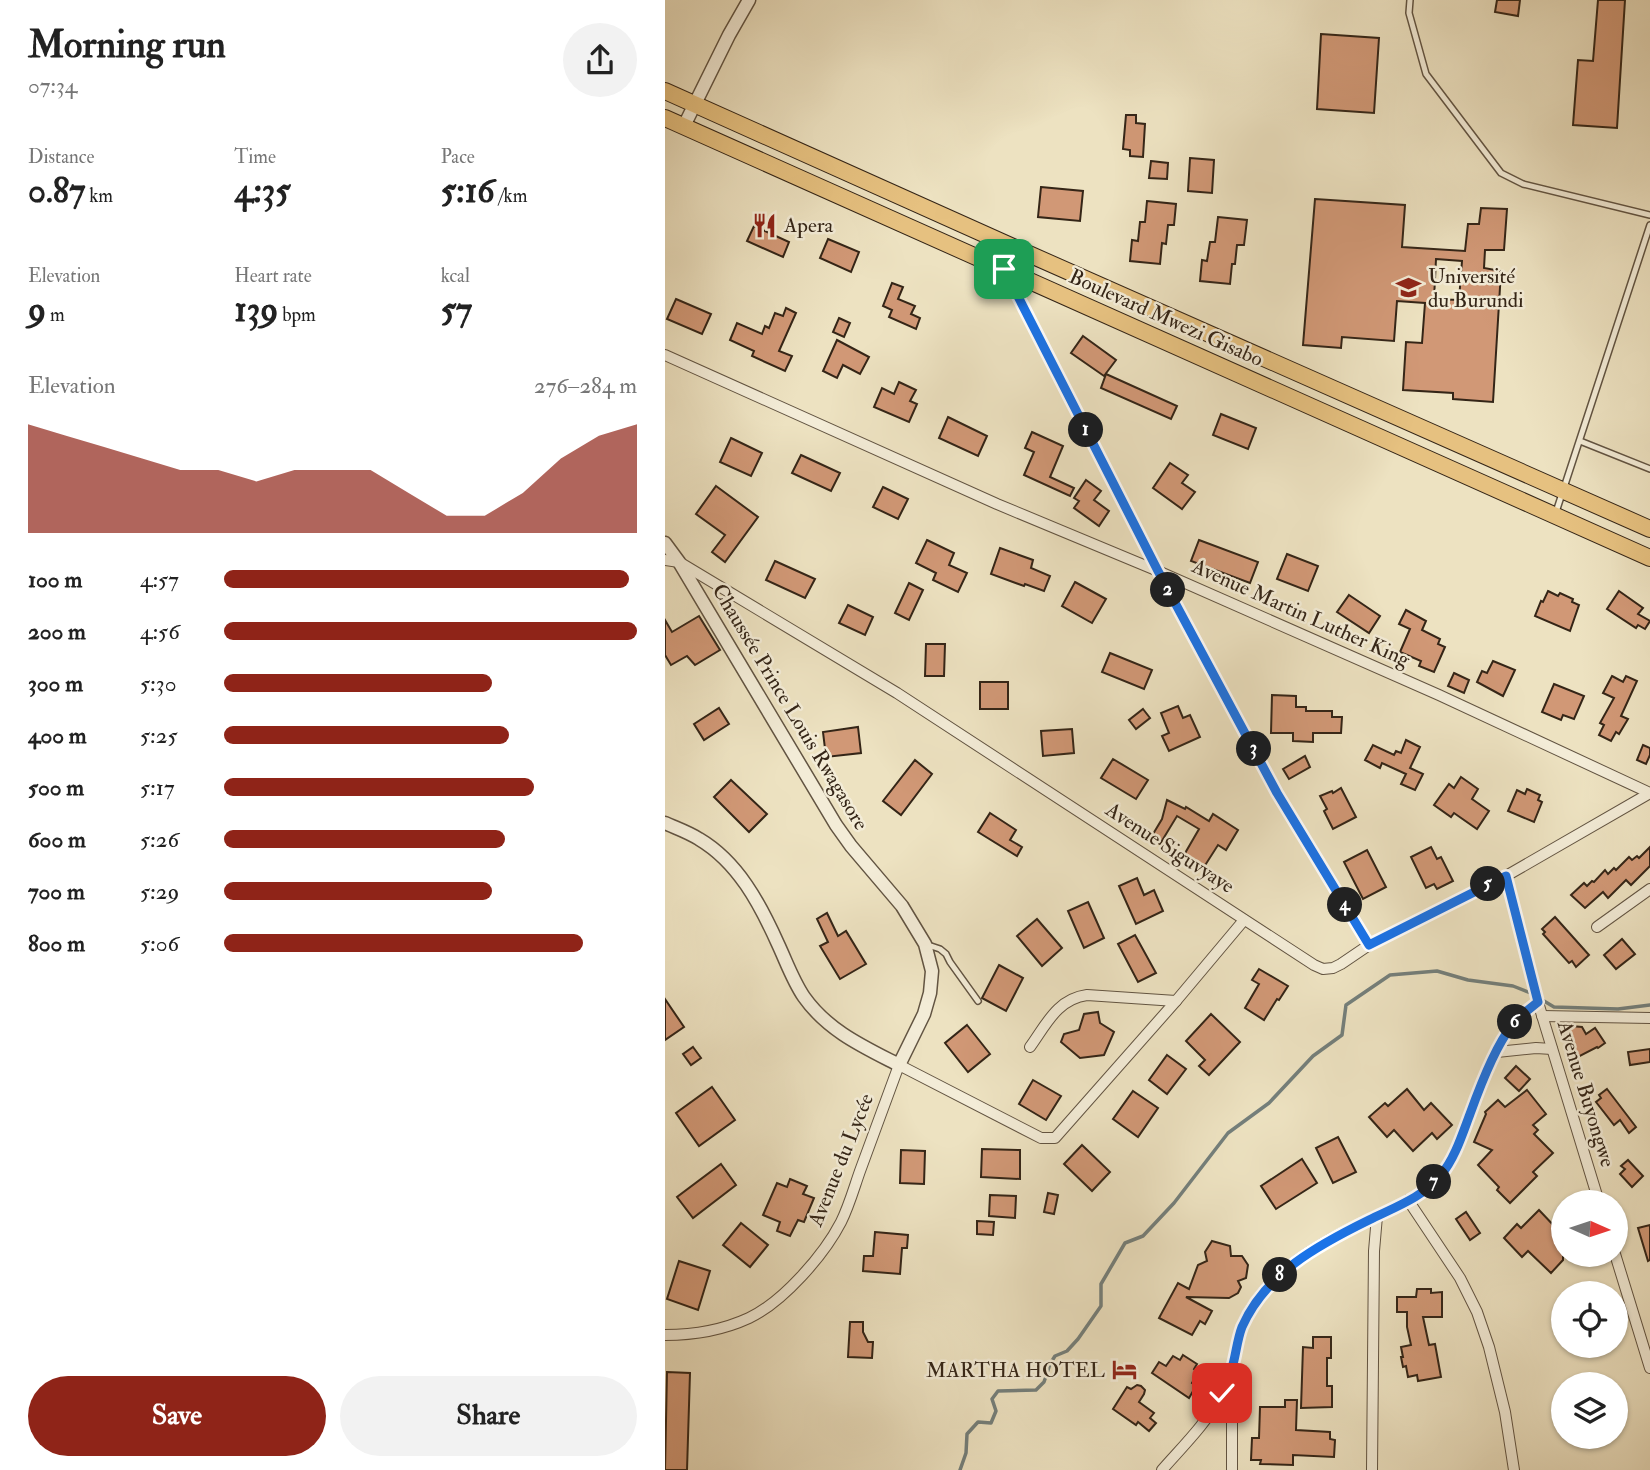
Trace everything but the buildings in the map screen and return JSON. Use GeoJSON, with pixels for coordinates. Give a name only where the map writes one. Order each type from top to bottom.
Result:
{"type":"FeatureCollection","features":[{"type":"Feature","properties":{"kind":"main road","name":"Boulevard Mwezi Gisabo"},"geometry":{"type":"LineString","coordinates":[[665,91],[1650,528]]}},
{"type":"Feature","properties":{"kind":"main road","name":"Boulevard Mwezi Gisabo"},"geometry":{"type":"LineString","coordinates":[[665,118],[1650,558]]}},
{"type":"Feature","properties":{"kind":"main road"},"geometry":{"type":"LineString","coordinates":[[1309,405],[1321,383]]}},
{"type":"Feature","properties":{"kind":"street"},"geometry":{"type":"LineString","coordinates":[[684,126],[749,0]]}},
{"type":"Feature","properties":{"kind":"street"},"geometry":{"type":"LineString","coordinates":[[1013,247],[1004,269],[1158,571],[1277,793],[1369,945]]}},
{"type":"Feature","properties":{"kind":"street","name":"Avenue Martin Luther King"},"geometry":{"type":"LineString","coordinates":[[665,355],[997,504],[1158,571],[1439,695],[1650,793]]}},
{"type":"Feature","properties":{"kind":"street","name":"Chaussée Prince Louis Rwagasore"},"geometry":{"type":"LineString","coordinates":[[665,543],[680,562],[836,825],[902,906],[925,944],[932,971],[930,993],[924,1014],[899,1065]]}},
{"type":"Feature","properties":{"kind":"street"},"geometry":{"type":"LineString","coordinates":[[665,560],[680,562]]}},
{"type":"Feature","properties":{"kind":"street","name":"Avenue Siguvyaye"},"geometry":{"type":"LineString","coordinates":[[680,562],[897,693],[1322,969],[1333,968],[1369,945],[1506,876],[1650,793]]}},
{"type":"Feature","properties":{"kind":"street"},"geometry":{"type":"LineString","coordinates":[[665,822],[699,839],[723,856],[754,896],[805,999],[836,1030],[854,1042],[1041,1138],[1055,1138],[1244,920]]}},
{"type":"Feature","properties":{"kind":"street","name":"Avenue Buyongwe"},"geometry":{"type":"LineString","coordinates":[[1506,876],[1530,976],[1595,1190]]}},
{"type":"Feature","properties":{"kind":"street"},"geometry":{"type":"LineString","coordinates":[[1597,927],[1650,889]]}},
{"type":"Feature","properties":{"kind":"street"},"geometry":{"type":"LineString","coordinates":[[1030,1047],[1057,1009],[1077,996],[1176,1001]]}},
{"type":"Feature","properties":{"kind":"street"},"geometry":{"type":"LineString","coordinates":[[1162,1470],[1213,1409],[1232,1367],[1241,1329],[1253,1306],[1276,1277],[1310,1251],[1408,1200],[1440,1177],[1452,1159],[1509,1029],[1537,1000]]}},
{"type":"Feature","properties":{"kind":"street"},"geometry":{"type":"LineString","coordinates":[[1542,1016],[1650,1018]]}},
{"type":"Feature","properties":{"kind":"street"},"geometry":{"type":"LineString","coordinates":[[1497,1052],[1552,1049]]}},
{"type":"Feature","properties":{"kind":"street","name":"Avenue du Lycée"},"geometry":{"type":"LineString","coordinates":[[665,1335],[718,1329],[750,1317],[799,1278],[824,1250],[841,1221],[899,1065]]}},
{"type":"Feature","properties":{"kind":"street"},"geometry":{"type":"LineString","coordinates":[[1408,1200],[1460,1278],[1477,1312],[1489,1347],[1505,1412],[1514,1470]]}},
{"type":"Feature","properties":{"kind":"street"},"geometry":{"type":"LineString","coordinates":[[1373,1470],[1374,1251],[1377,1216]]}},
{"type":"Feature","properties":{"kind":"street"},"geometry":{"type":"LineString","coordinates":[[1619,1267],[1647,1347],[1650,1368]]}},
{"type":"Feature","properties":{"kind":"street"},"geometry":{"type":"LineString","coordinates":[[1232,1367],[1232,1470]]}},
{"type":"Feature","properties":{"kind":"lane"},"geometry":{"type":"LineString","coordinates":[[1410,0],[1409,13],[1426,74],[1501,173],[1523,184],[1650,215]]}},
{"type":"Feature","properties":{"kind":"lane"},"geometry":{"type":"LineString","coordinates":[[1555,515],[1650,225]]}},
{"type":"Feature","properties":{"kind":"lane"},"geometry":{"type":"LineString","coordinates":[[1580,441],[1650,469]]}},
{"type":"Feature","properties":{"kind":"lane"},"geometry":{"type":"LineString","coordinates":[[925,944],[946,954],[978,1001]]}},
{"type":"Feature","properties":{"kind":"waterway"},"geometry":{"type":"LineString","coordinates":[[960,1470],[966,1453],[967,1434],[978,1422],[991,1423],[996,1411],[992,1399],[998,1391],[1036,1390],[1044,1382],[1055,1356],[1067,1351],[1101,1306],[1101,1284],[1125,1243],[1143,1236],[1174,1203],[1228,1133],[1269,1103],[1313,1056],[1342,1035],[1346,1005],[1390,975],[1437,971],[1468,980],[1513,986],[1533,994]]}},
{"type":"Feature","properties":{"kind":"waterway"},"geometry":{"type":"LineString","coordinates":[[1539,998],[1554,1007],[1618,1009],[1650,1005]]}},
{"type":"Feature","properties":{"kind":"place","name":"Apera"},"geometry":{"type":"Point","coordinates":[764,225]}},
{"type":"Feature","properties":{"kind":"place","name":"Université du Burundi"},"geometry":{"type":"Point","coordinates":[1408,288]}},
{"type":"Feature","properties":{"kind":"place","name":"MARTHA HOTEL"},"geometry":{"type":"Point","coordinates":[1125,1370]}},
{"type":"Feature","properties":{"kind":"route"},"geometry":{"type":"LineString","coordinates":[[1004,269],[1158,571],[1277,793],[1369,945],[1506,876],[1538,1002],[1509,1029],[1475,1101],[1452,1159],[1440,1177],[1408,1200],[1310,1251],[1276,1277],[1253,1306],[1241,1329],[1232,1367],[1222,1393]]}}]}
